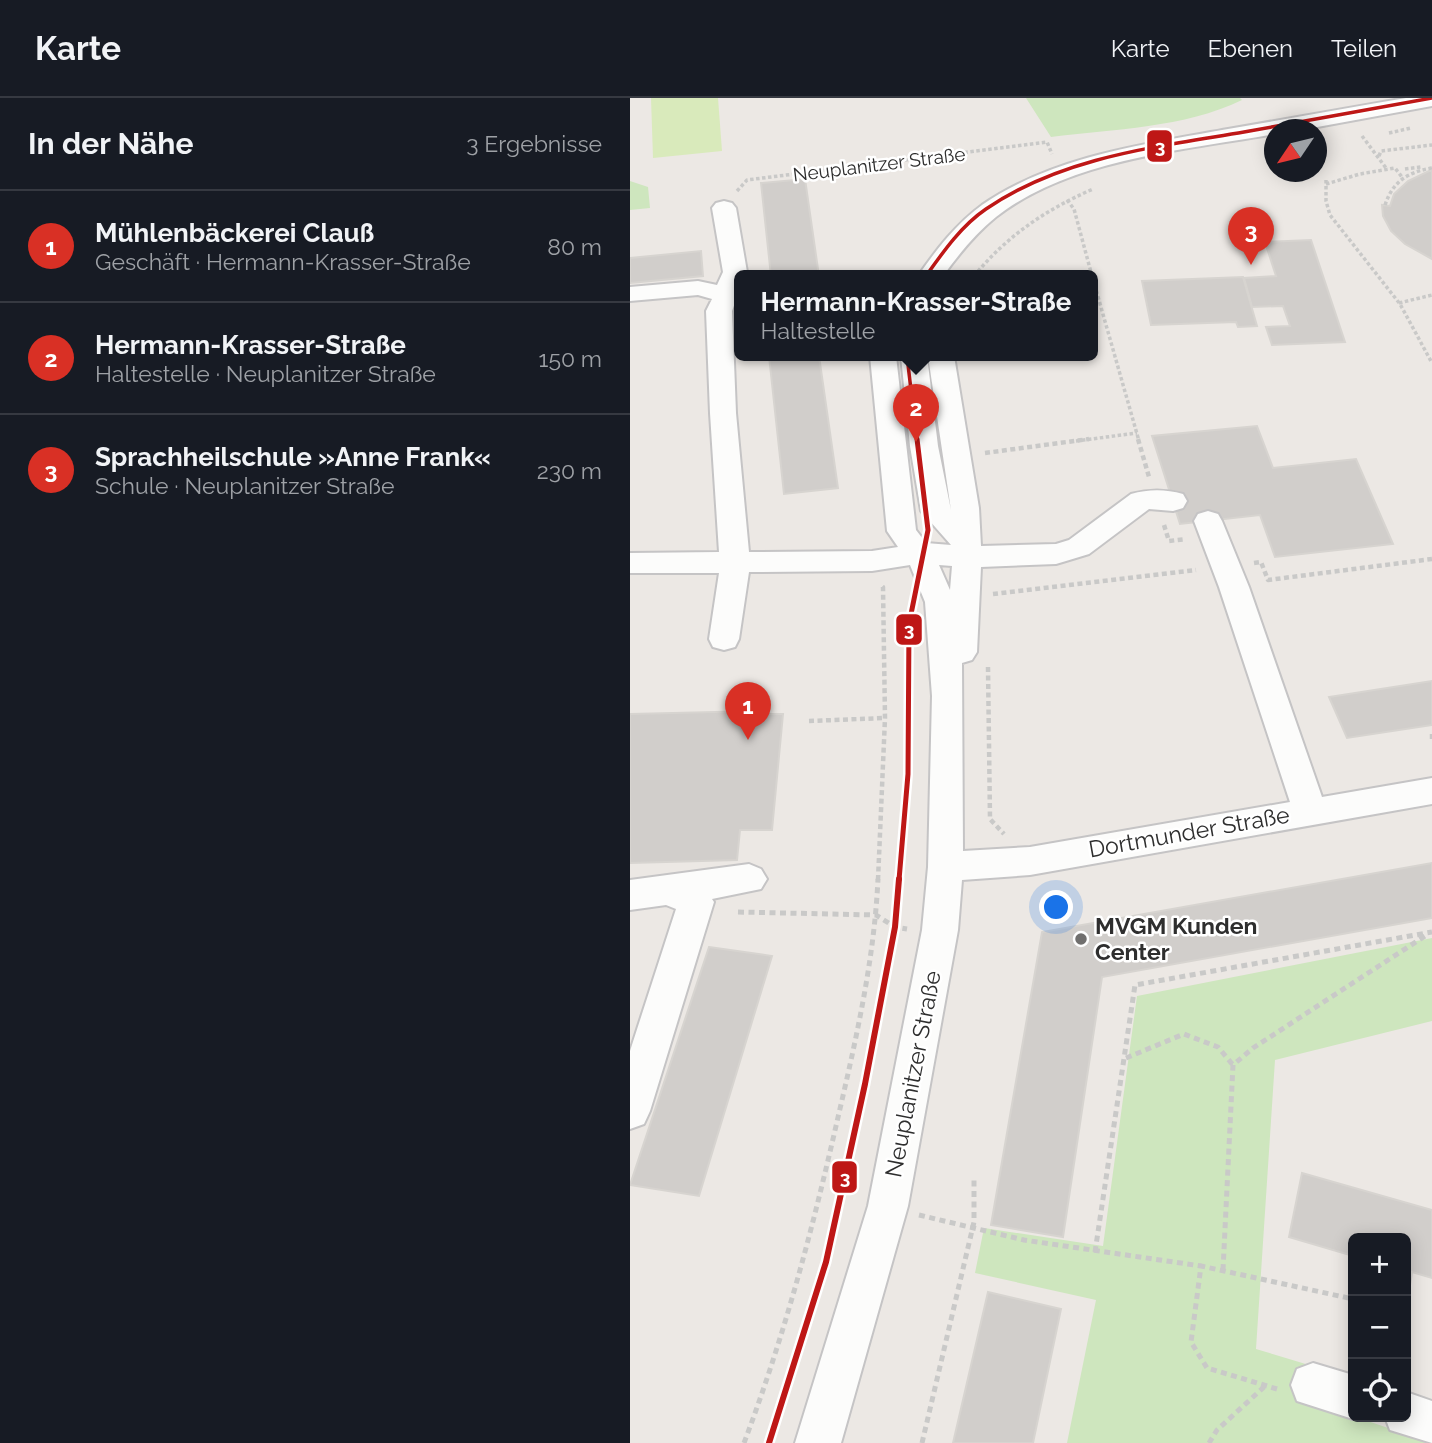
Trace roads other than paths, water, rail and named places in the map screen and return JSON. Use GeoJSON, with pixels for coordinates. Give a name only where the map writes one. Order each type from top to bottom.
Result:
{"type":"FeatureCollection","features":[{"type":"Feature","properties":{"kind":"street"},"geometry":{"type":"LineString","coordinates":[[926,244],[956,213],[980,197],[1055,162],[1102,149],[1290,117],[1432,100]]}},
{"type":"Feature","properties":{"kind":"street"},"geometry":{"type":"LineString","coordinates":[[1327,126],[1384,105]]}},
{"type":"Feature","properties":{"kind":"street"},"geometry":{"type":"LineString","coordinates":[[919,270],[946,250],[978,218],[1013,196],[1055,175],[1126,154],[1384,105],[1432,114]]}},
{"type":"Feature","properties":{"kind":"street"},"geometry":{"type":"LineString","coordinates":[[954,270],[959,257],[995,222],[1061,184],[1132,162],[1264,139]]}},
{"type":"Feature","properties":{"kind":"street"},"geometry":{"type":"LineString","coordinates":[[724,208],[735,270]]}},
{"type":"Feature","properties":{"kind":"street"},"geometry":{"type":"LineString","coordinates":[[724,639],[735,563],[723,413],[719,311],[734,275]]}},
{"type":"Feature","properties":{"kind":"street"},"geometry":{"type":"LineString","coordinates":[[630,294],[698,288],[726,295]]}},
{"type":"Feature","properties":{"kind":"street","name":"Neuplanitzer Straße"},"geometry":{"type":"LineString","coordinates":[[818,1443],[888,1206],[940,930],[946,867],[948,696],[940,603],[923,561],[902,531],[884,361]]}},
{"type":"Feature","properties":{"kind":"street"},"geometry":{"type":"LineString","coordinates":[[915,361],[924,446],[935,511],[966,550]]}},
{"type":"Feature","properties":{"kind":"street","name":"Neuplanitzer Straße"},"geometry":{"type":"LineString","coordinates":[[942,361],[965,508],[966,550],[963,645],[948,696]]}},
{"type":"Feature","properties":{"kind":"street"},"geometry":{"type":"LineString","coordinates":[[630,563],[872,561],[966,550],[1056,554],[1079,547],[1142,501],[1164,500]]}},
{"type":"Feature","properties":{"kind":"street"},"geometry":{"type":"LineString","coordinates":[[916,554],[935,511]]}},
{"type":"Feature","properties":{"kind":"street"},"geometry":{"type":"LineString","coordinates":[[1210,528],[1234,587],[1310,811]]}},
{"type":"Feature","properties":{"kind":"street","name":"Dortmunder Straße"},"geometry":{"type":"LineString","coordinates":[[946,867],[1030,861],[1432,791]]}},
{"type":"Feature","properties":{"kind":"street"},"geometry":{"type":"LineString","coordinates":[[630,895],[684,897],[749,879]]}},
{"type":"Feature","properties":{"kind":"street"},"geometry":{"type":"LineString","coordinates":[[630,1111],[684,897]]}},
{"type":"Feature","properties":{"kind":"street"},"geometry":{"type":"LineString","coordinates":[[1411,1416],[1432,1423]]}},
{"type":"Feature","properties":{"kind":"tram line","name":"3"},"geometry":{"type":"LineString","coordinates":[[930,270],[961,232],[986,209],[1015,191],[1078,165],[1144,149],[1432,98]]}},
{"type":"Feature","properties":{"kind":"tram line","name":"3"},"geometry":{"type":"LineString","coordinates":[[769,1443],[826,1262],[865,1084],[895,927],[908,774],[909,624],[928,530],[908,361]]}},
{"type":"Feature","properties":{"kind":"place","name":"Sprachheilschule »Anne Frank«"},"geometry":{"type":"Point","coordinates":[1251,265]}},
{"type":"Feature","properties":{"kind":"place","name":"Hermann-Krasser-Straße"},"geometry":{"type":"Point","coordinates":[916,442]}},
{"type":"Feature","properties":{"kind":"place","name":"Mühlenbäckerei Clauß"},"geometry":{"type":"Point","coordinates":[748,740]}},
{"type":"Feature","properties":{"kind":"place","name":"MVGM Kunden Center"},"geometry":{"type":"Point","coordinates":[1081,939]}}]}
